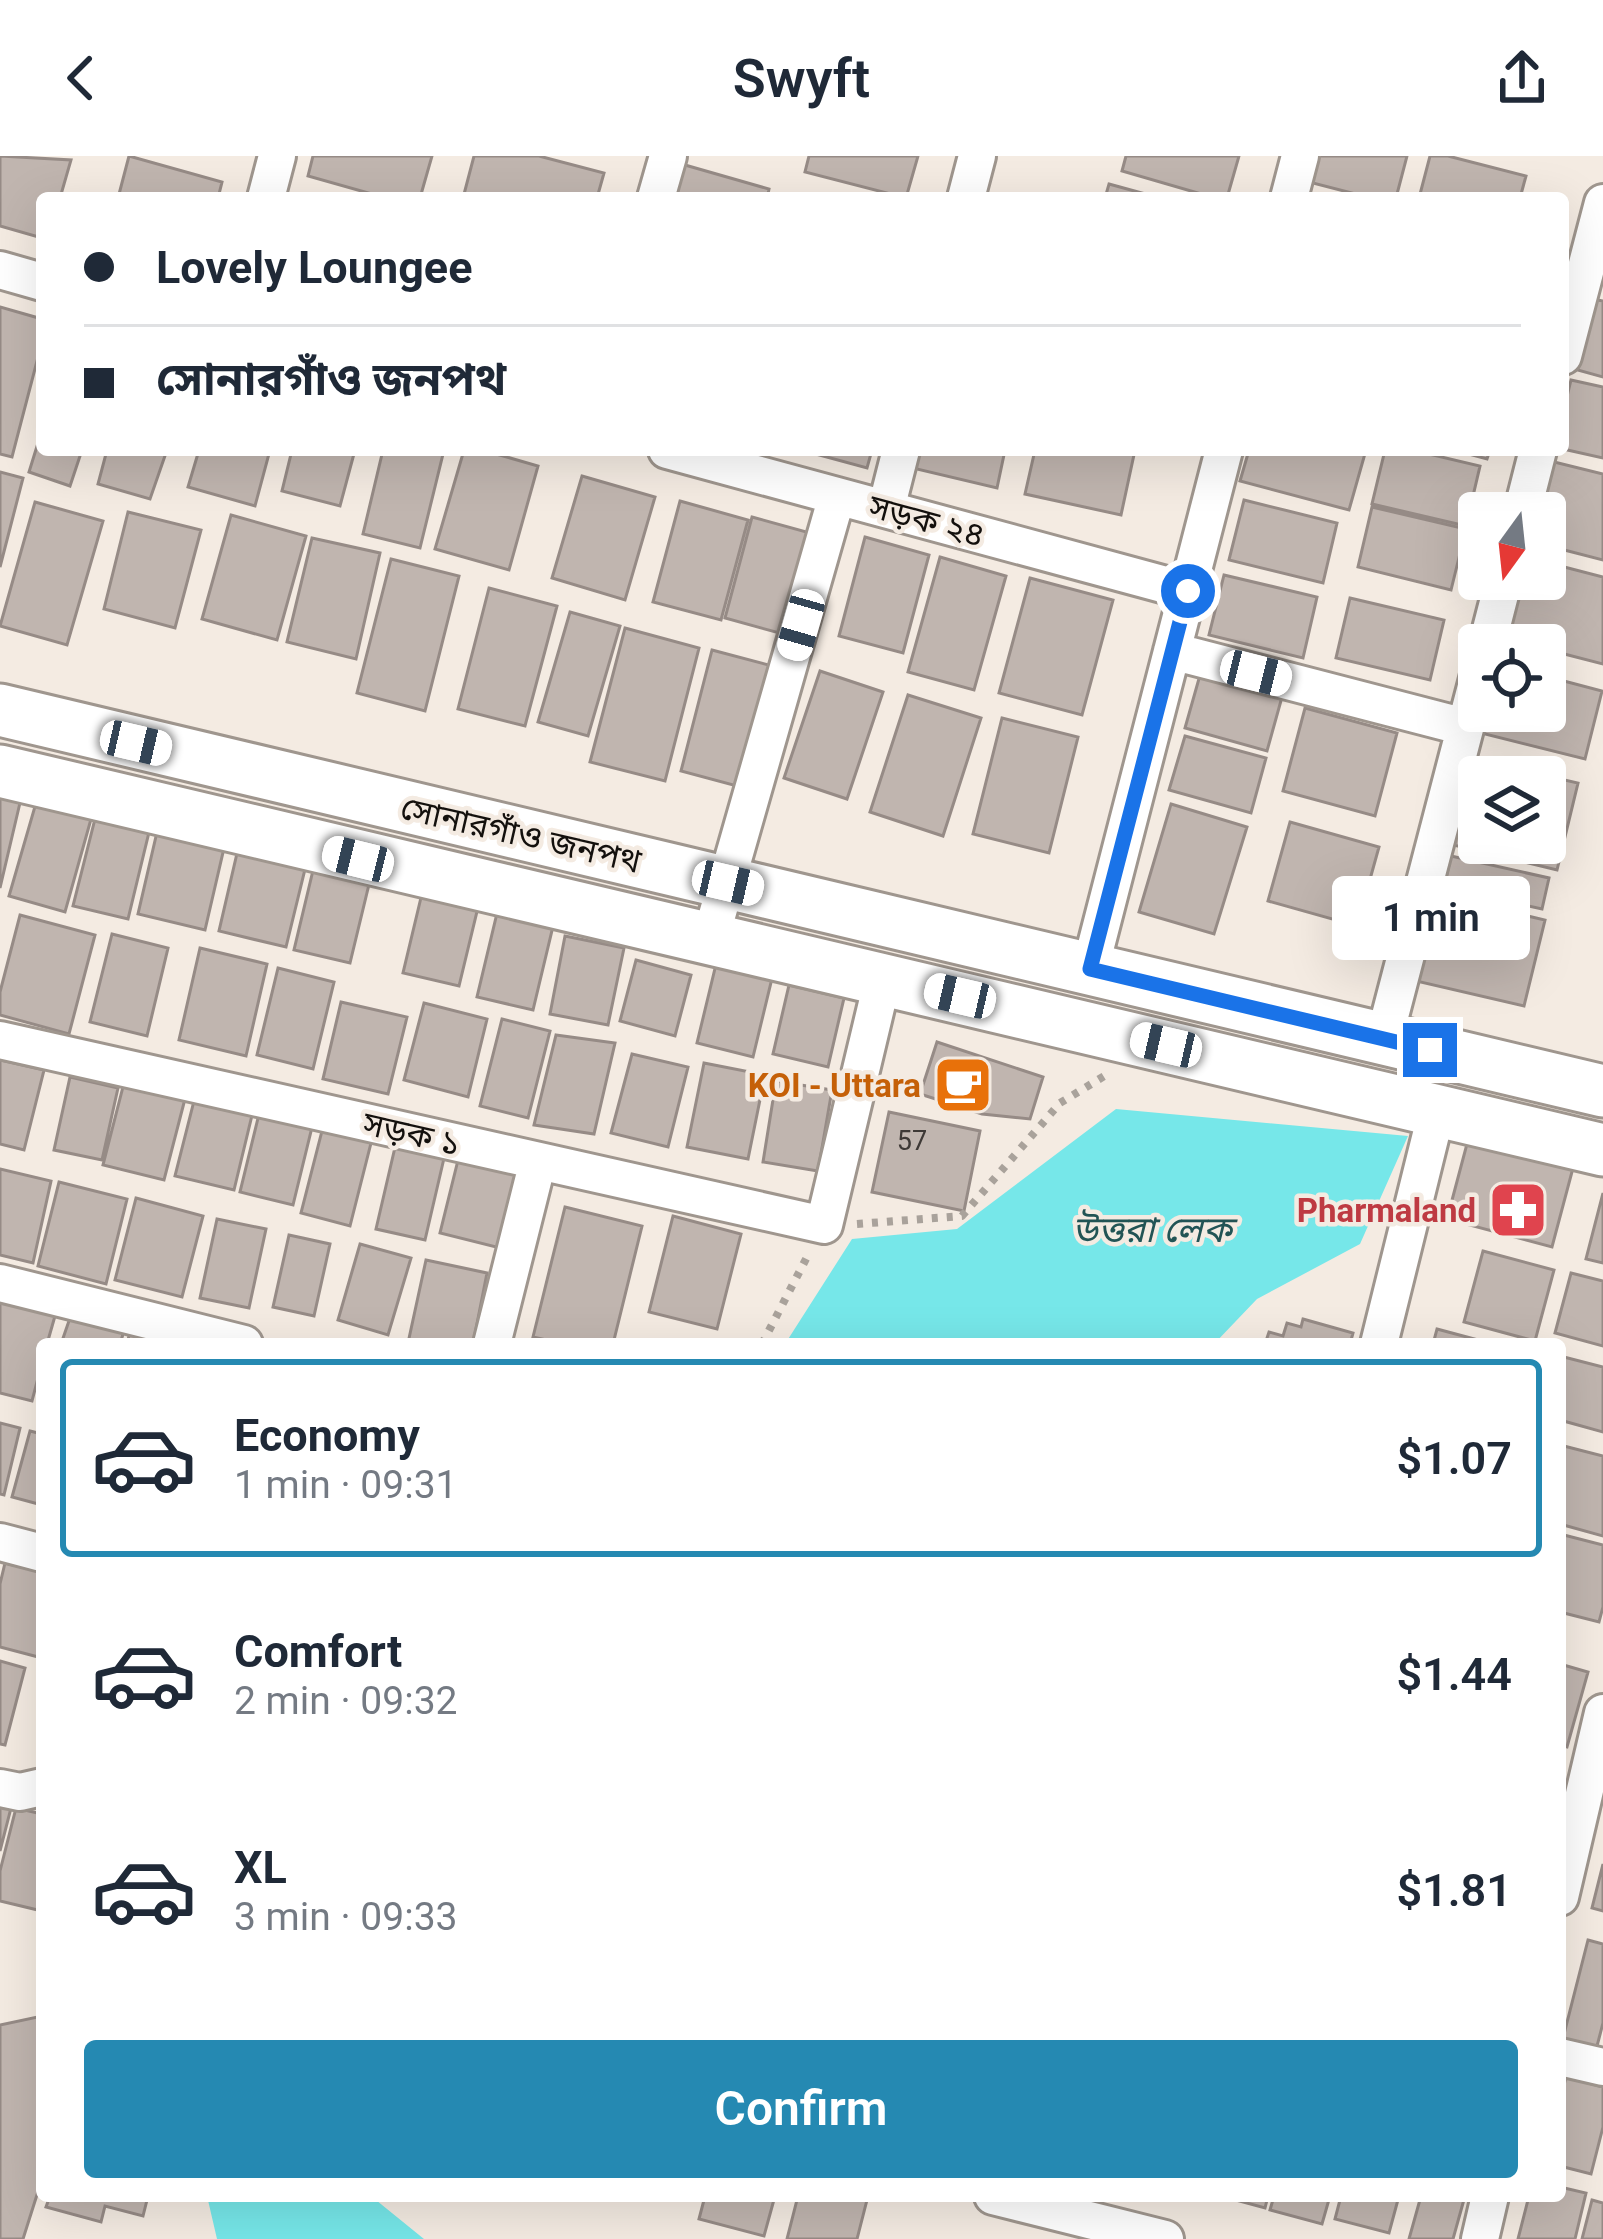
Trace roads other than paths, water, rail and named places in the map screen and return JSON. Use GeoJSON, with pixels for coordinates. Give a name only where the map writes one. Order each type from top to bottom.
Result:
{"type":"FeatureCollection","features":[{"type":"Feature","properties":{"kind":"main road","name":"সোনারগাঁও জনপথ"},"geometry":{"type":"LineString","coordinates":[[0,710],[1603,1091]]}},
{"type":"Feature","properties":{"kind":"main road","name":"সোনারগাঁও জনপথ"},"geometry":{"type":"LineString","coordinates":[[0,771],[493,892],[883,978],[1603,1150]]}},
{"type":"Feature","properties":{"kind":"street"},"geometry":{"type":"LineString","coordinates":[[268,192],[277,156]]}},
{"type":"Feature","properties":{"kind":"street"},"geometry":{"type":"LineString","coordinates":[[658,192],[668,156]]}},
{"type":"Feature","properties":{"kind":"street"},"geometry":{"type":"LineString","coordinates":[[967,192],[976,156]]}},
{"type":"Feature","properties":{"kind":"street"},"geometry":{"type":"LineString","coordinates":[[1291,192],[1300,156]]}},
{"type":"Feature","properties":{"kind":"street"},"geometry":{"type":"LineString","coordinates":[[1569,333],[1603,203]]}},
{"type":"Feature","properties":{"kind":"street"},"geometry":{"type":"LineString","coordinates":[[0,271],[36,280]]}},
{"type":"Feature","properties":{"kind":"street","name":"সড়ক ২৪"},"geometry":{"type":"LineString","coordinates":[[689,456],[1188,591]]}},
{"type":"Feature","properties":{"kind":"street"},"geometry":{"type":"LineString","coordinates":[[886,509],[899,456]]}},
{"type":"Feature","properties":{"kind":"street"},"geometry":{"type":"LineString","coordinates":[[1090,969],[1222,456]]}},
{"type":"Feature","properties":{"kind":"street"},"geometry":{"type":"LineString","coordinates":[[1527,492],[1536,456]]}},
{"type":"Feature","properties":{"kind":"street"},"geometry":{"type":"LineString","coordinates":[[710,940],[837,496]]}},
{"type":"Feature","properties":{"kind":"street"},"geometry":{"type":"LineString","coordinates":[[1172,651],[1458,725]]}},
{"type":"Feature","properties":{"kind":"street"},"geometry":{"type":"LineString","coordinates":[[1384,1039],[1465,732]]}},
{"type":"Feature","properties":{"kind":"street","name":"সড়ক ১"},"geometry":{"type":"LineString","coordinates":[[0,1040],[824,1226],[883,978]]}},
{"type":"Feature","properties":{"kind":"street"},"geometry":{"type":"LineString","coordinates":[[1380,1338],[1437,1110]]}},
{"type":"Feature","properties":{"kind":"street"},"geometry":{"type":"LineString","coordinates":[[494,1338],[538,1161]]}},
{"type":"Feature","properties":{"kind":"street"},"geometry":{"type":"LineString","coordinates":[[0,1283],[220,1338]]}},
{"type":"Feature","properties":{"kind":"street"},"geometry":{"type":"LineString","coordinates":[[0,1542],[36,1551]]}},
{"type":"Feature","properties":{"kind":"street"},"geometry":{"type":"LineString","coordinates":[[1566,1867],[1603,1713]]}},
{"type":"Feature","properties":{"kind":"street"},"geometry":{"type":"LineString","coordinates":[[0,1787],[20,1792],[36,1788]]}},
{"type":"Feature","properties":{"kind":"street"},"geometry":{"type":"LineString","coordinates":[[1566,2058],[1603,2067]]}},
{"type":"Feature","properties":{"kind":"street"},"geometry":{"type":"LineString","coordinates":[[1480,2239],[1489,2202]]}},
{"type":"Feature","properties":{"kind":"street"},"geometry":{"type":"LineString","coordinates":[[1013,2213],[1165,2239]]}},
{"type":"Feature","properties":{"kind":"water","name":"উত্তরা লেক"},"geometry":{"type":"Polygon","coordinates":[[[1116,1109],[1408,1136],[1360,1244],[1257,1299],[1220,1338],[789,1338],[852,1239],[957,1229],[1116,1109]]]}},
{"type":"Feature","properties":{"kind":"water"},"geometry":{"type":"Polygon","coordinates":[[[208,2202],[378,2202],[424,2239],[217,2239],[208,2202]]]}},
{"type":"Feature","properties":{"kind":"place","name":"KOI - Uttara"},"geometry":{"type":"Point","coordinates":[963,1085]}},
{"type":"Feature","properties":{"kind":"place","name":"Pharmaland"},"geometry":{"type":"Point","coordinates":[1518,1210]}}]}
